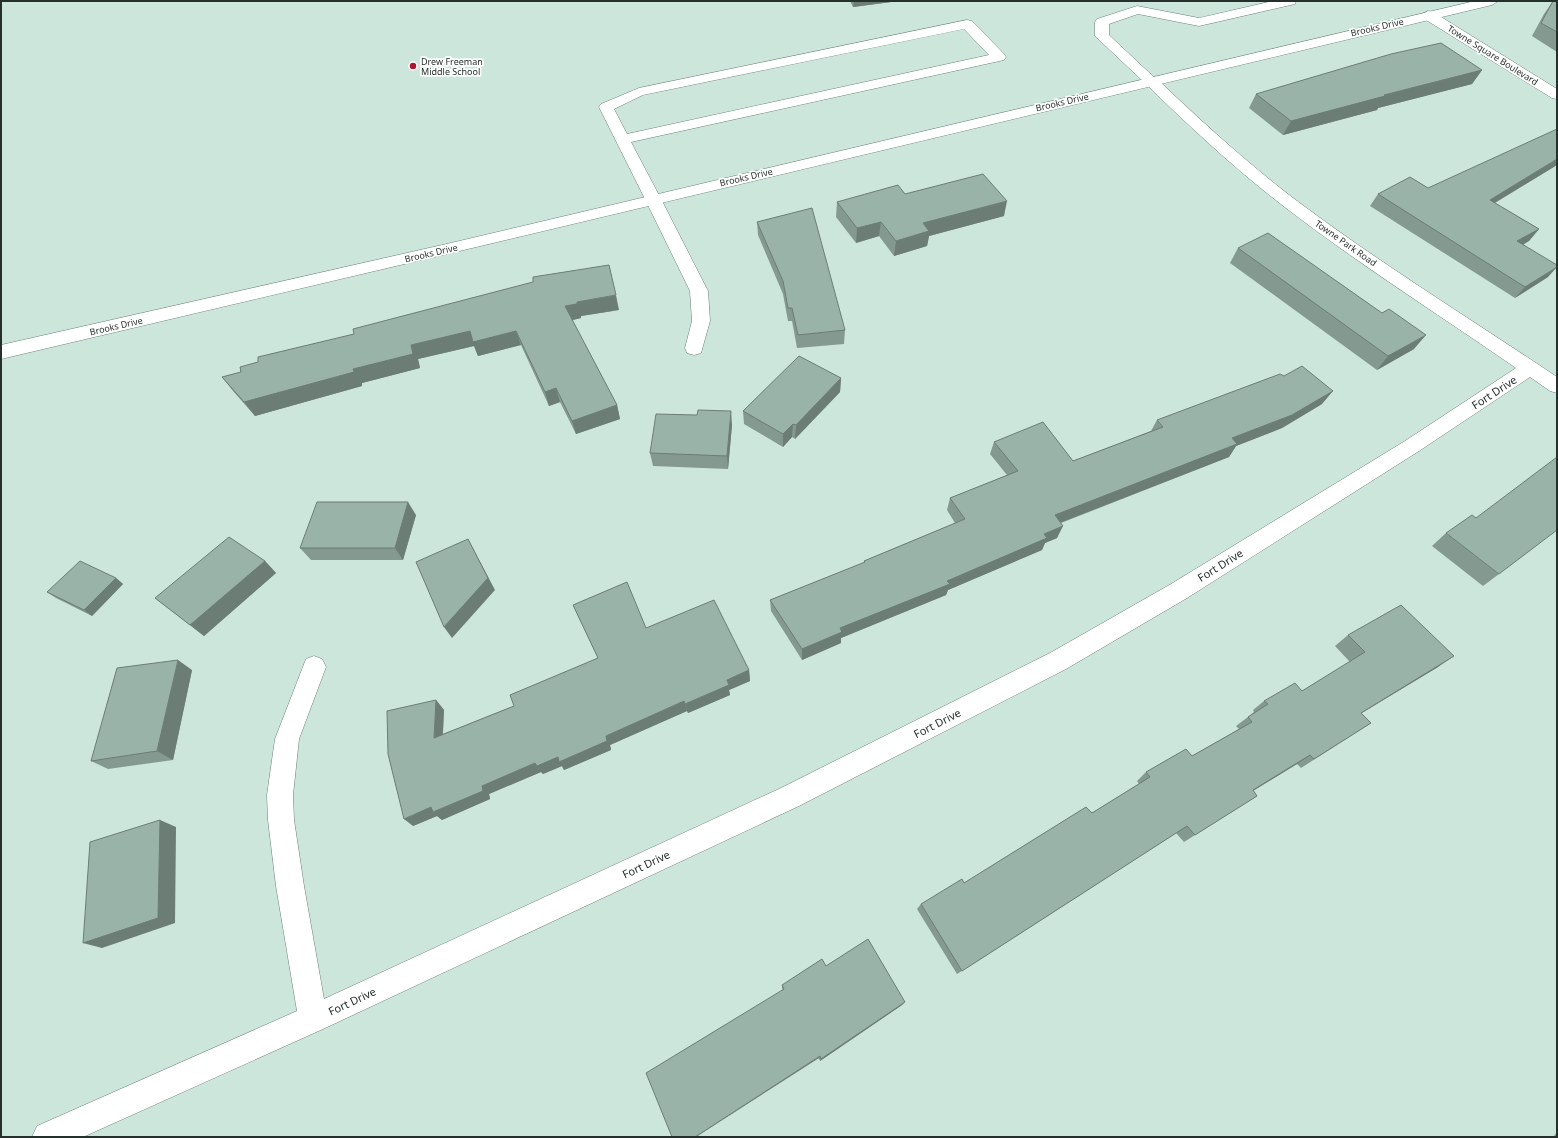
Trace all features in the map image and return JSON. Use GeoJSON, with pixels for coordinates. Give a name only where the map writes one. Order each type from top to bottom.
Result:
{"type":"FeatureCollection","features":[{"type":"Feature","properties":{"kind":"street"},"geometry":{"type":"LineString","coordinates":[[1138,6],[1198,22],[1290,1]]}},
{"type":"Feature","properties":{"kind":"street","name":"Brooks Drive"},"geometry":{"type":"LineString","coordinates":[[1,352],[444,250],[1151,80],[1492,1]]}},
{"type":"Feature","properties":{"kind":"street","name":"Towne Park Road"},"geometry":{"type":"LineString","coordinates":[[1138,6],[1102,22],[1102,36],[1151,80],[1203,131],[1287,200],[1354,249],[1557,386]]}},
{"type":"Feature","properties":{"kind":"street","name":"Towne Square Boulevard"},"geometry":{"type":"LineString","coordinates":[[1428,15],[1557,95]]}},
{"type":"Feature","properties":{"kind":"street"},"geometry":{"type":"LineString","coordinates":[[622,139],[999,57],[967,24],[639,92],[606,107],[622,139],[653,199],[699,291],[701,321],[694,348]]}},
{"type":"Feature","properties":{"kind":"street","name":"Fort Drive"},"geometry":{"type":"LineString","coordinates":[[48,1137],[313,1019],[790,797],[1058,661],[1179,591],[1406,450],[1530,368]]}},
{"type":"Feature","properties":{"kind":"street","name":"Fort Drive"},"geometry":{"type":"LineString","coordinates":[[313,1019],[290,886],[281,820],[280,795],[287,739],[314,667]]}},
{"type":"Feature","properties":{"kind":"building"},"geometry":{"type":"Polygon","coordinates":[[[1553,1],[1557,2],[1557,32],[1541,23],[1553,1]]]}},
{"type":"Feature","properties":{"kind":"building"},"geometry":{"type":"Polygon","coordinates":[[[1441,43],[1482,70],[1291,121],[1256,94],[1391,54],[1441,43]]]}},
{"type":"Feature","properties":{"kind":"building"},"geometry":{"type":"Polygon","coordinates":[[[1557,129],[1557,159],[1490,200],[1539,229],[1517,241],[1557,265],[1557,267],[1525,287],[1378,194],[1410,177],[1428,188],[1557,129]]]}},
{"type":"Feature","properties":{"kind":"building"},"geometry":{"type":"Polygon","coordinates":[[[983,174],[1007,201],[923,223],[929,231],[896,241],[881,222],[857,228],[837,202],[898,185],[905,194],[983,174]]]}},
{"type":"Feature","properties":{"kind":"building"},"geometry":{"type":"Polygon","coordinates":[[[812,208],[845,330],[798,335],[792,308],[788,308],[783,281],[757,222],[812,208]]]}},
{"type":"Feature","properties":{"kind":"building"},"geometry":{"type":"Polygon","coordinates":[[[1268,233],[1382,313],[1389,309],[1426,335],[1388,356],[1238,248],[1268,233]]]}},
{"type":"Feature","properties":{"kind":"building"},"geometry":{"type":"Polygon","coordinates":[[[609,265],[616,295],[577,302],[577,304],[565,306],[617,405],[572,421],[556,388],[545,392],[516,331],[473,342],[470,331],[411,345],[413,354],[353,369],[354,372],[244,402],[222,377],[241,372],[240,367],[258,362],[258,357],[354,334],[353,329],[533,282],[533,277],[609,265]]]}},
{"type":"Feature","properties":{"kind":"building"},"geometry":{"type":"Polygon","coordinates":[[[799,356],[841,378],[796,425],[793,424],[783,434],[743,411],[799,356]]]}},
{"type":"Feature","properties":{"kind":"building"},"geometry":{"type":"Polygon","coordinates":[[[1302,366],[1333,391],[1292,415],[1232,438],[1237,444],[1055,515],[1063,526],[1044,534],[1047,538],[947,581],[950,584],[840,628],[842,632],[802,649],[770,600],[865,562],[864,561],[965,519],[950,498],[1018,471],[994,442],[1043,422],[1073,461],[1163,427],[1157,420],[1280,374],[1284,376],[1302,366]]]}},
{"type":"Feature","properties":{"kind":"building"},"geometry":{"type":"Polygon","coordinates":[[[698,410],[731,411],[727,456],[650,453],[656,414],[697,415],[698,410]]]}},
{"type":"Feature","properties":{"kind":"building"},"geometry":{"type":"Polygon","coordinates":[[[1557,457],[1557,530],[1499,574],[1446,533],[1472,515],[1476,518],[1557,457]]]}},
{"type":"Feature","properties":{"kind":"building"},"geometry":{"type":"Polygon","coordinates":[[[317,502],[408,502],[395,548],[300,548],[317,502]]]}},
{"type":"Feature","properties":{"kind":"building"},"geometry":{"type":"Polygon","coordinates":[[[229,537],[265,561],[190,625],[155,598],[229,537]]]}},
{"type":"Feature","properties":{"kind":"building"},"geometry":{"type":"Polygon","coordinates":[[[468,539],[488,578],[444,627],[416,562],[468,539]]]}},
{"type":"Feature","properties":{"kind":"building"},"geometry":{"type":"Polygon","coordinates":[[[80,561],[116,578],[84,610],[47,592],[80,561]]]}},
{"type":"Feature","properties":{"kind":"building"},"geometry":{"type":"Polygon","coordinates":[[[627,582],[646,628],[714,600],[749,670],[727,680],[729,685],[685,704],[684,701],[606,736],[607,741],[559,762],[558,757],[537,766],[535,763],[482,786],[483,791],[433,812],[431,807],[404,819],[388,754],[387,711],[436,700],[434,738],[514,706],[510,695],[598,658],[573,605],[627,582]]]}},
{"type":"Feature","properties":{"kind":"building"},"geometry":{"type":"Polygon","coordinates":[[[1401,605],[1454,656],[1361,713],[1371,723],[1314,759],[1310,755],[1253,790],[1257,796],[1195,835],[1187,826],[962,971],[921,904],[962,879],[964,883],[1086,807],[1092,813],[1150,777],[1146,772],[1186,749],[1192,756],[1252,722],[1248,717],[1268,704],[1264,701],[1295,683],[1302,691],[1365,652],[1348,635],[1401,605]]]}},
{"type":"Feature","properties":{"kind":"building"},"geometry":{"type":"Polygon","coordinates":[[[178,660],[157,751],[91,761],[117,668],[178,660]]]}},
{"type":"Feature","properties":{"kind":"building"},"geometry":{"type":"Polygon","coordinates":[[[160,820],[158,918],[83,943],[90,842],[160,820]]]}},
{"type":"Feature","properties":{"kind":"building"},"geometry":{"type":"Polygon","coordinates":[[[868,939],[905,1002],[821,1059],[820,1056],[695,1137],[672,1137],[646,1073],[784,989],[782,985],[822,959],[826,966],[868,939]]]}},
{"type":"Feature","properties":{"kind":"place","name":"Drew Freeman Middle School"},"geometry":{"type":"Point","coordinates":[413,66]}}]}
